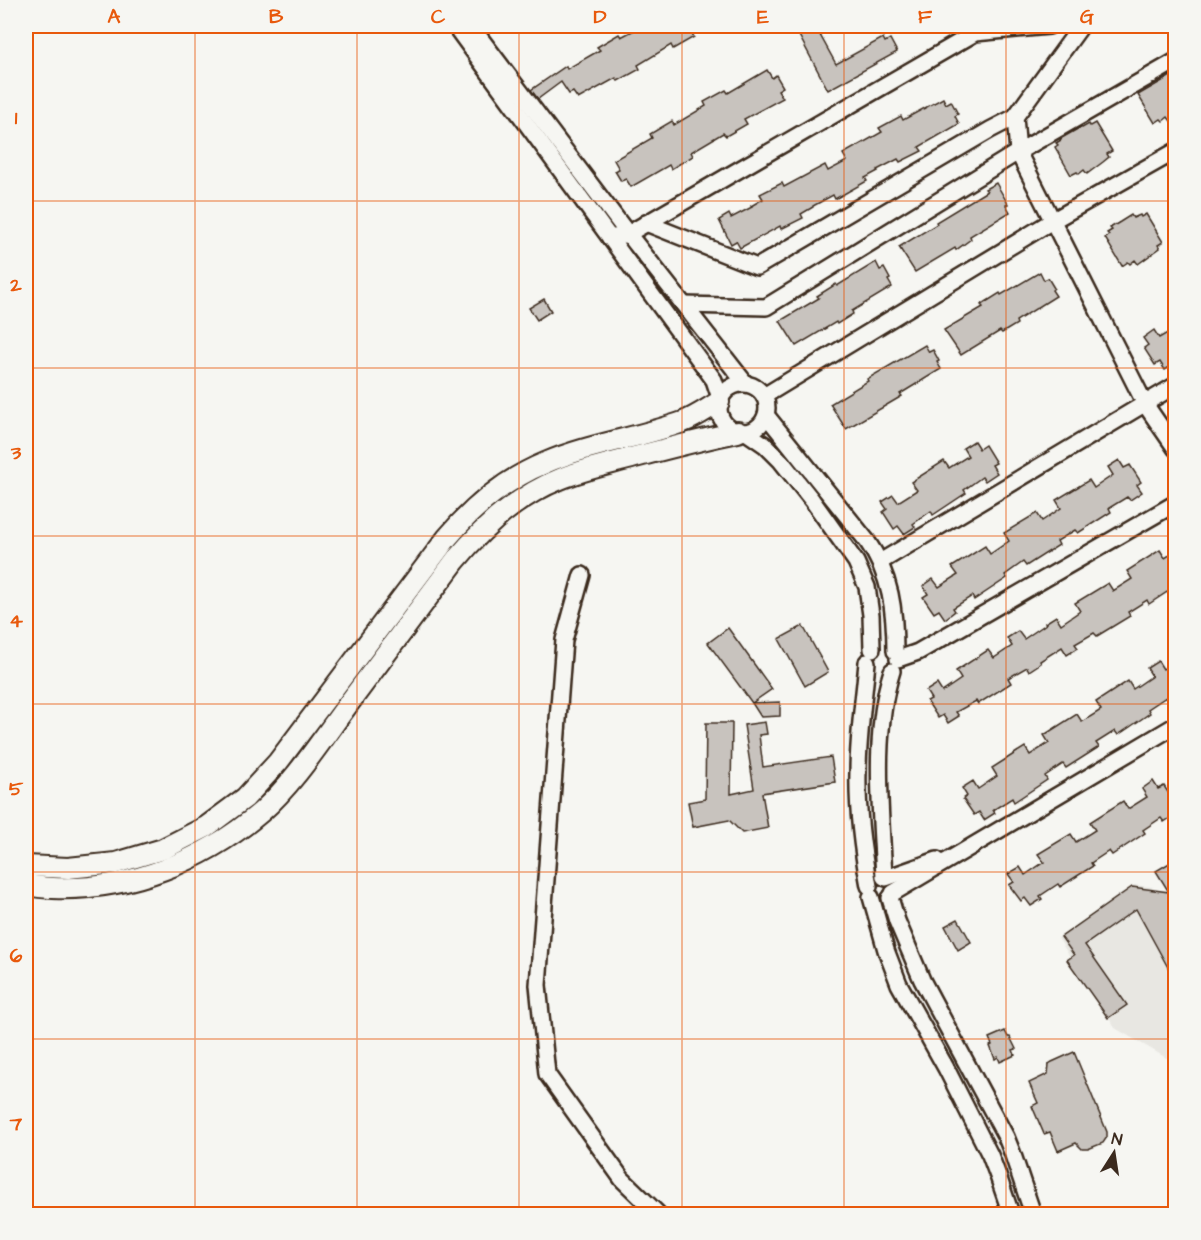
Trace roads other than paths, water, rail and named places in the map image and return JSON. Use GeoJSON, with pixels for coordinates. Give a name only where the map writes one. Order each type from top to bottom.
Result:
{"type":"FeatureCollection","features":[{"type":"Feature","properties":{"kind":"main road"},"geometry":{"type":"LineString","coordinates":[[26,866],[68,868],[116,863],[163,849],[206,827],[245,798],[278,762],[447,538],[476,507],[518,476],[546,462],[683,422],[720,400]]}},
{"type":"Feature","properties":{"kind":"main road"},"geometry":{"type":"LineString","coordinates":[[26,885],[53,888],[99,886],[144,877],[186,861],[226,839],[262,811],[293,778],[455,561],[494,519],[541,488],[576,473],[698,441],[742,432]]}},
{"type":"Feature","properties":{"kind":"street"},"geometry":{"type":"LineString","coordinates":[[455,26],[714,380],[720,400]]}},
{"type":"Feature","properties":{"kind":"street"},"geometry":{"type":"LineString","coordinates":[[471,26],[628,234],[745,383],[759,390],[764,396],[767,408],[762,423],[755,429],[742,432]]}},
{"type":"Feature","properties":{"kind":"street"},"geometry":{"type":"LineString","coordinates":[[610,238],[628,234],[646,224],[975,33],[1049,26]]}},
{"type":"Feature","properties":{"kind":"street"},"geometry":{"type":"LineString","coordinates":[[646,224],[757,267],[1015,117],[1081,26]]}},
{"type":"Feature","properties":{"kind":"street"},"geometry":{"type":"LineString","coordinates":[[684,305],[766,307],[1018,152],[1176,61]]}},
{"type":"Feature","properties":{"kind":"street"},"geometry":{"type":"LineString","coordinates":[[1015,117],[1018,152],[1145,404],[1176,449]]}},
{"type":"Feature","properties":{"kind":"street"},"geometry":{"type":"LineString","coordinates":[[764,396],[1052,221],[1176,151]]}},
{"type":"Feature","properties":{"kind":"street"},"geometry":{"type":"LineString","coordinates":[[745,383],[737,384],[724,392],[718,410],[724,424],[765,445],[781,461],[856,562],[864,578],[869,597],[869,655],[860,724],[858,771],[861,834],[870,892],[886,950],[899,984],[990,1155],[1011,1215]]}},
{"type":"Feature","properties":{"kind":"street"},"geometry":{"type":"LineString","coordinates":[[880,562],[1176,385]]}},
{"type":"Feature","properties":{"kind":"street"},"geometry":{"type":"LineString","coordinates":[[766,415],[867,541],[884,571],[892,602],[895,660],[884,704],[879,789],[885,878]]}},
{"type":"Feature","properties":{"kind":"street"},"geometry":{"type":"LineString","coordinates":[[869,655],[871,670],[884,675],[895,660],[918,652],[1176,503]]}},
{"type":"Feature","properties":{"kind":"street"},"geometry":{"type":"LineString","coordinates":[[582,576],[564,640],[538,985],[547,1074],[622,1179],[658,1215]]}},
{"type":"Feature","properties":{"kind":"street"},"geometry":{"type":"LineString","coordinates":[[869,655],[880,645],[884,645],[888,646],[895,660]]}},
{"type":"Feature","properties":{"kind":"street"},"geometry":{"type":"LineString","coordinates":[[962,851],[885,878],[880,877],[873,880],[870,892],[874,900],[884,902],[962,851],[1176,725]]}},
{"type":"Feature","properties":{"kind":"street"},"geometry":{"type":"LineString","coordinates":[[885,878],[893,886],[892,896],[897,921],[922,981],[1006,1137],[1033,1215]]}}]}
